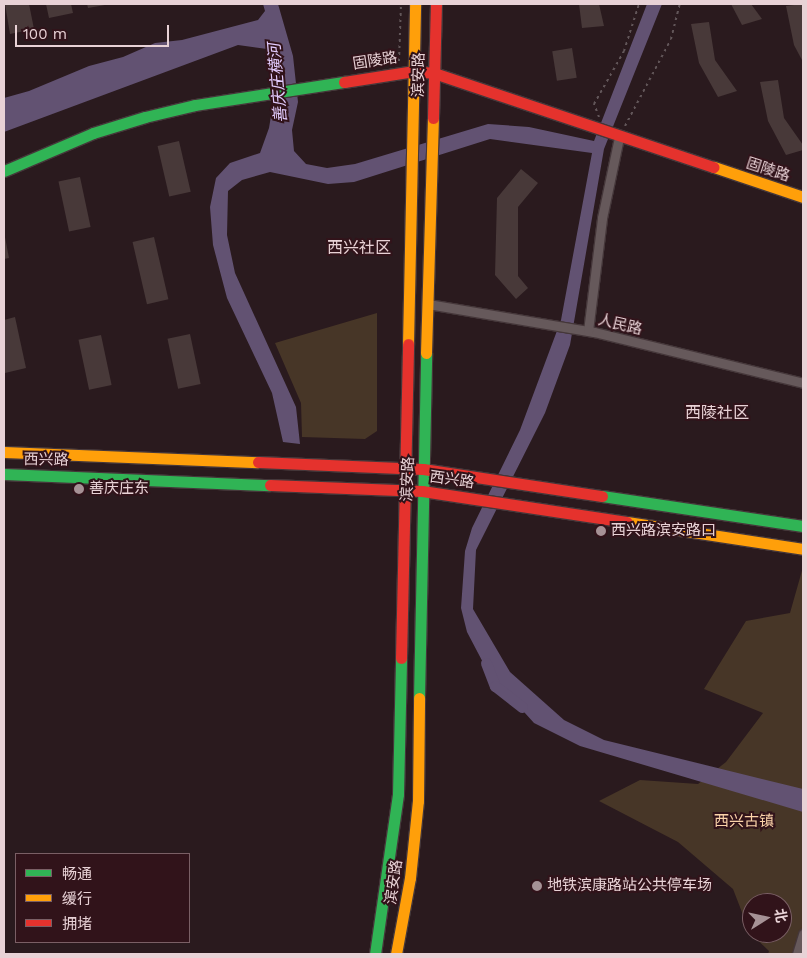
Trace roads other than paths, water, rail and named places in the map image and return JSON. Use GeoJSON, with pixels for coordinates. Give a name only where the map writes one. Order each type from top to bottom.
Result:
{"type":"FeatureCollection","features":[{"type":"Feature","properties":{"kind":"main road","name":"滨安路"},"geometry":{"type":"LineString","coordinates":[[375,954],[398,794],[403,490],[415,4]]}},
{"type":"Feature","properties":{"kind":"main road","name":"滨安路"},"geometry":{"type":"LineString","coordinates":[[396,954],[410,878],[418,801],[422,491],[436,4]]}},
{"type":"Feature","properties":{"kind":"main road","name":"固陵路"},"geometry":{"type":"LineString","coordinates":[[4,171],[92,133],[145,117],[269,93],[414,71],[434,73],[594,129],[803,198]]}},
{"type":"Feature","properties":{"kind":"main road","name":"西兴路"},"geometry":{"type":"LineString","coordinates":[[4,452],[423,469],[803,526]]}},
{"type":"Feature","properties":{"kind":"main road","name":"西兴路"},"geometry":{"type":"LineString","coordinates":[[4,474],[422,491],[803,549]]}},
{"type":"Feature","properties":{"kind":"street"},"geometry":{"type":"LineString","coordinates":[[588,331],[602,218],[619,137]]}},
{"type":"Feature","properties":{"kind":"street","name":"人民路"},"geometry":{"type":"LineString","coordinates":[[428,304],[588,331],[803,384]]}},
{"type":"Feature","properties":{"kind":"street"},"geometry":{"type":"LineString","coordinates":[[797,954],[803,934]]}},
{"type":"Feature","properties":{"kind":"water","name":"善庆庄横河"},"geometry":{"type":"Polygon","coordinates":[[[263,4],[278,4],[293,56],[298,102],[292,130],[294,151],[306,164],[327,168],[355,164],[488,124],[529,127],[594,141],[647,4],[662,4],[604,149],[570,345],[545,413],[476,550],[473,609],[510,672],[564,720],[604,740],[803,789],[803,812],[580,746],[534,723],[488,672],[467,632],[461,608],[465,551],[472,528],[520,430],[561,320],[592,153],[490,139],[354,182],[328,184],[270,172],[242,180],[228,191],[227,235],[235,273],[296,407],[300,444],[283,442],[272,393],[227,298],[213,245],[210,207],[216,178],[230,163],[260,153],[269,128],[273,104],[272,55],[267,49],[238,45],[4,132],[4,98],[29,91],[89,66],[123,57],[155,43],[182,40],[258,20],[265,11],[263,4]]]}},
{"type":"Feature","properties":{"kind":"waterway"},"geometry":{"type":"LineString","coordinates":[[486,663],[495,686],[522,707]]}},
{"type":"Feature","properties":{"kind":"place","name":"善庆庄东"},"geometry":{"type":"Point","coordinates":[79,489]}},
{"type":"Feature","properties":{"kind":"place","name":"西兴路滨安路口"},"geometry":{"type":"Point","coordinates":[601,531]}},
{"type":"Feature","properties":{"kind":"place","name":"地铁滨康路站公共停车场"},"geometry":{"type":"Point","coordinates":[537,886]}},
{"type":"Feature","properties":{"kind":"district","name":"西兴社区"},"geometry":{"type":"Point","coordinates":[359,248]}},
{"type":"Feature","properties":{"kind":"district","name":"西陵社区"},"geometry":{"type":"Point","coordinates":[717,413]}},
{"type":"Feature","properties":{"kind":"park label","name":"西兴古镇"},"geometry":{"type":"Point","coordinates":[744,822]}}]}
